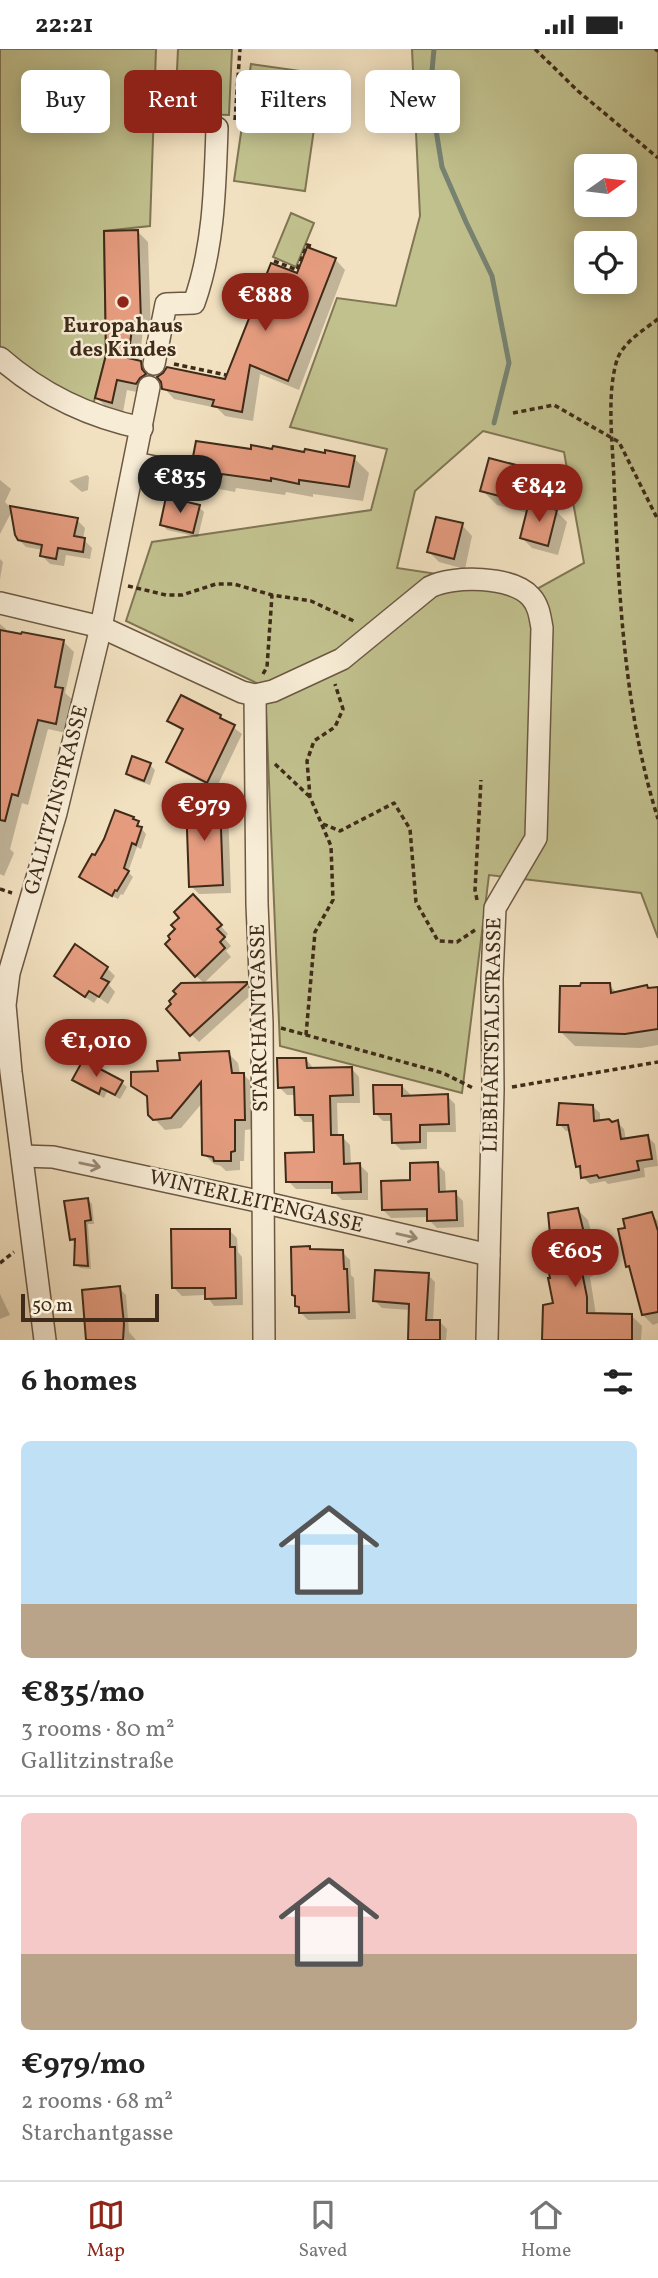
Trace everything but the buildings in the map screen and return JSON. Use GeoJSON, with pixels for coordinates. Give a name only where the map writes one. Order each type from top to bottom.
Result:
{"type":"FeatureCollection","features":[{"type":"Feature","properties":{"kind":"street"},"geometry":{"type":"LineString","coordinates":[[154,362],[166,304],[194,303],[203,277],[215,203],[217,133]]}},
{"type":"Feature","properties":{"kind":"street"},"geometry":{"type":"LineString","coordinates":[[0,358],[50,394],[82,411],[142,428]]}},
{"type":"Feature","properties":{"kind":"street","name":"GALLITZINSTRASSE"},"geometry":{"type":"LineString","coordinates":[[45,1340],[5,1005],[9,972],[56,813],[101,627],[149,387]]}},
{"type":"Feature","properties":{"kind":"street"},"geometry":{"type":"LineString","coordinates":[[135,463],[185,473]]}},
{"type":"Feature","properties":{"kind":"street","name":"LIEBHARTSTALSTRASSE"},"geometry":{"type":"LineString","coordinates":[[255,695],[273,691],[342,659],[430,587],[446,581],[510,583],[530,595],[539,610],[542,628],[536,838],[495,908],[494,918],[487,1340]]}},
{"type":"Feature","properties":{"kind":"street"},"geometry":{"type":"LineString","coordinates":[[0,603],[101,627],[242,692],[255,695]]}},
{"type":"Feature","properties":{"kind":"street","name":"STARCHANTGASSE"},"geometry":{"type":"LineString","coordinates":[[255,695],[257,904],[262,1023],[264,1340]]}},
{"type":"Feature","properties":{"kind":"street","name":"WINTERLEITENGASSE"},"geometry":{"type":"LineString","coordinates":[[22,1156],[53,1157],[489,1255]]}},
{"type":"Feature","properties":{"kind":"path"},"geometry":{"type":"LineString","coordinates":[[222,126],[235,120],[240,49]]}},
{"type":"Feature","properties":{"kind":"path"},"geometry":{"type":"LineString","coordinates":[[535,49],[578,91],[658,159]]}},
{"type":"Feature","properties":{"kind":"path"},"geometry":{"type":"LineString","coordinates":[[274,261],[297,270],[307,245],[311,247]]}},
{"type":"Feature","properties":{"kind":"path"},"geometry":{"type":"LineString","coordinates":[[658,319],[633,338],[618,358],[612,398],[619,594],[631,694],[658,820]]}},
{"type":"Feature","properties":{"kind":"path"},"geometry":{"type":"LineString","coordinates":[[154,362],[226,375]]}},
{"type":"Feature","properties":{"kind":"path"},"geometry":{"type":"LineString","coordinates":[[513,413],[554,405],[619,442],[658,520]]}},
{"type":"Feature","properties":{"kind":"path"},"geometry":{"type":"LineString","coordinates":[[109,582],[166,595],[182,594],[225,583],[272,595],[311,601],[365,626],[373,635]]}},
{"type":"Feature","properties":{"kind":"path"},"geometry":{"type":"LineString","coordinates":[[255,695],[267,667],[272,595]]}},
{"type":"Feature","properties":{"kind":"path"},"geometry":{"type":"LineString","coordinates":[[306,1035],[315,932],[333,900],[331,846],[310,797],[307,761],[314,741],[335,727],[343,709],[329,666]]}},
{"type":"Feature","properties":{"kind":"path"},"geometry":{"type":"LineString","coordinates":[[255,747],[310,797]]}},
{"type":"Feature","properties":{"kind":"path"},"geometry":{"type":"LineString","coordinates":[[478,902],[475,890],[481,780]]}},
{"type":"Feature","properties":{"kind":"path"},"geometry":{"type":"LineString","coordinates":[[321,823],[340,831],[394,803],[410,829],[416,902],[438,941],[457,943],[494,918]]}},
{"type":"Feature","properties":{"kind":"path"},"geometry":{"type":"LineString","coordinates":[[0,889],[13,894]]}},
{"type":"Feature","properties":{"kind":"path"},"geometry":{"type":"LineString","coordinates":[[262,1023],[443,1073],[468,1087],[493,1090],[658,1062]]}},
{"type":"Feature","properties":{"kind":"green space"},"geometry":{"type":"Polygon","coordinates":[[[0,49],[156,49],[155,70],[124,70],[124,133],[153,133],[150,226],[104,231],[106,355],[92,409],[45,382],[0,348],[0,49]]]}},
{"type":"Feature","properties":{"kind":"green space"},"geometry":{"type":"Polygon","coordinates":[[[178,49],[232,49],[229,115],[222,115],[222,70],[177,70],[178,49]]]}},
{"type":"Feature","properties":{"kind":"green space"},"geometry":{"type":"Polygon","coordinates":[[[412,49],[658,49],[658,938],[641,893],[489,875],[462,1093],[280,1046],[265,687],[126,621],[152,542],[371,510],[387,449],[290,427],[337,298],[396,306],[420,216],[416,133],[460,133],[460,70],[413,70],[412,49]],[[483,431],[415,491],[397,568],[537,589],[584,563],[564,452],[483,431]]]}},
{"type":"Feature","properties":{"kind":"green space"},"geometry":{"type":"Polygon","coordinates":[[[251,64],[294,70],[250,70],[251,64]]]}},
{"type":"Feature","properties":{"kind":"green space"},"geometry":{"type":"Polygon","coordinates":[[[241,133],[313,133],[305,191],[234,181],[241,133]]]}},
{"type":"Feature","properties":{"kind":"green space"},"geometry":{"type":"Polygon","coordinates":[[[291,213],[314,223],[296,267],[273,257],[291,213]]]}},
{"type":"Feature","properties":{"kind":"waterway"},"geometry":{"type":"LineString","coordinates":[[434,49],[430,93],[442,167],[492,276],[509,363],[494,423]]}},
{"type":"Feature","properties":{"kind":"place","name":"Europahaus des Kindes"},"geometry":{"type":"Point","coordinates":[123,302]}}]}
